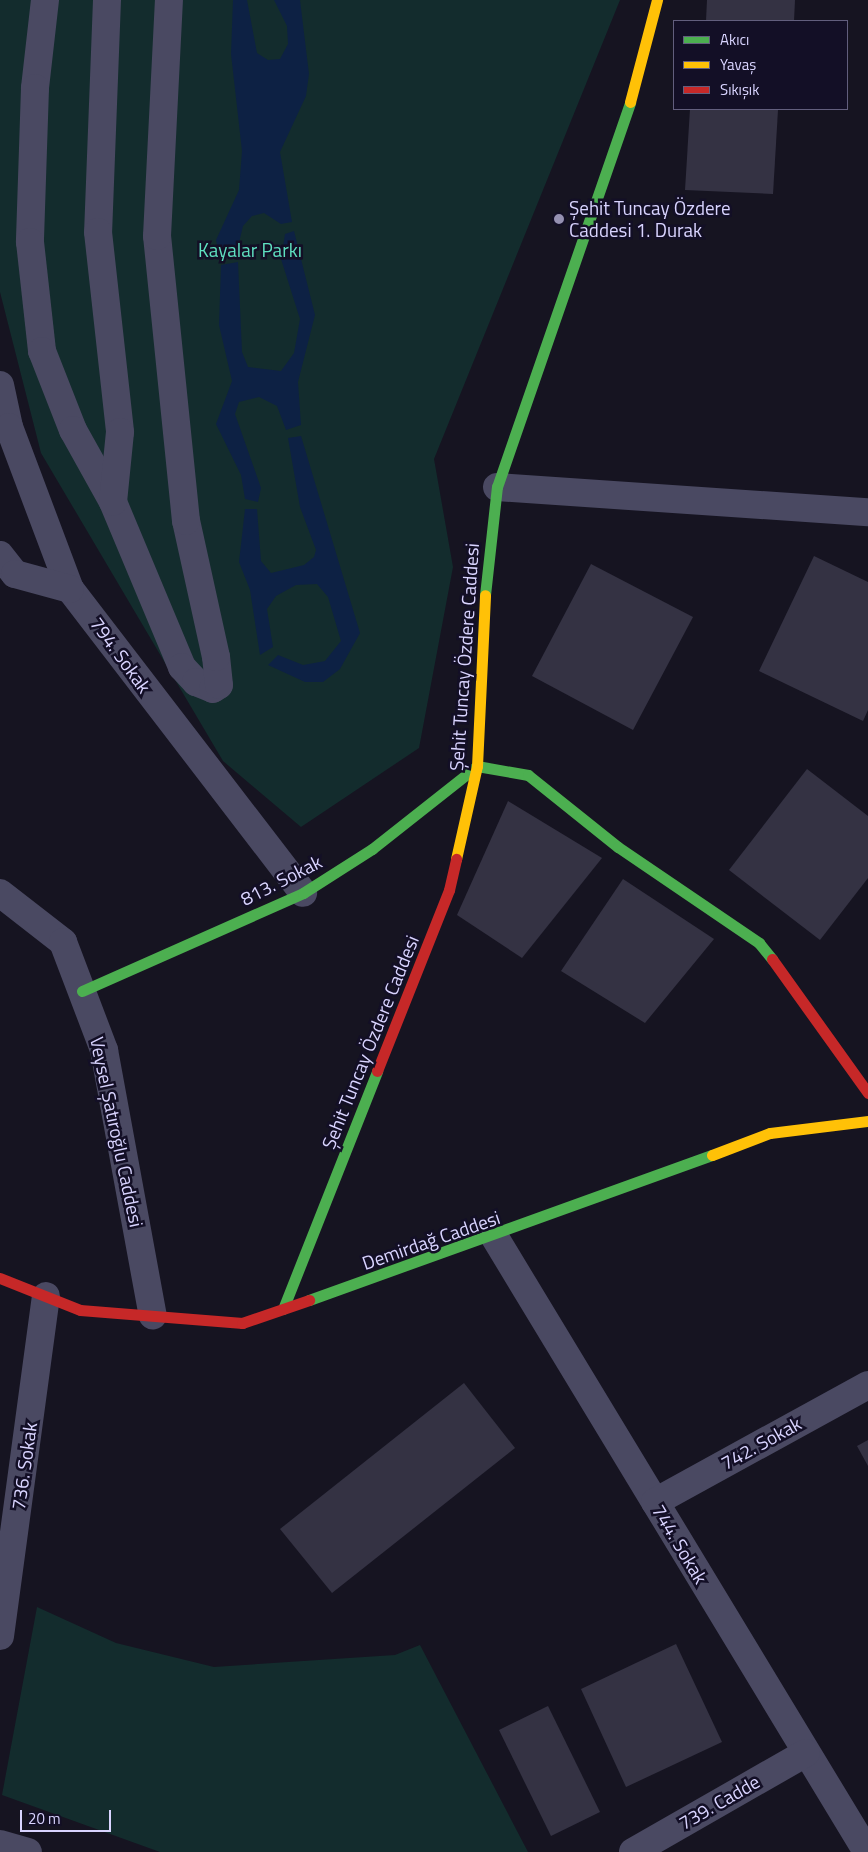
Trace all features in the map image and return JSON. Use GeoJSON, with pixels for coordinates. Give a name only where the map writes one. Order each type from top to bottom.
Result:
{"type":"FeatureCollection","features":[{"type":"Feature","properties":{"kind":"street"},"geometry":{"type":"LineString","coordinates":[[45,0],[35,88],[30,242],[42,351],[73,430],[113,502],[182,667],[196,682],[213,689],[219,685],[216,657],[186,521],[157,236],[170,0]]}},
{"type":"Feature","properties":{"kind":"street"},"geometry":{"type":"LineString","coordinates":[[107,0],[98,232],[120,432],[113,502]]}},
{"type":"Feature","properties":{"kind":"street","name":"Şehit Tuncay Özdere Caddesi"},"geometry":{"type":"LineString","coordinates":[[283,1309],[449,890],[476,766],[487,564],[497,487],[626,114],[656,0]]}},
{"type":"Feature","properties":{"kind":"street","name":"794. Sokak"},"geometry":{"type":"LineString","coordinates":[[0,385],[9,427],[70,589],[303,893]]}},
{"type":"Feature","properties":{"kind":"street"},"geometry":{"type":"LineString","coordinates":[[497,487],[868,512]]}},
{"type":"Feature","properties":{"kind":"street"},"geometry":{"type":"LineString","coordinates":[[0,555],[15,574],[70,589]]}},
{"type":"Feature","properties":{"kind":"street"},"geometry":{"type":"LineString","coordinates":[[476,766],[528,775],[618,847],[759,943],[812,1009],[868,1093]]}},
{"type":"Feature","properties":{"kind":"street","name":"813. Sokak"},"geometry":{"type":"LineString","coordinates":[[82,991],[303,893],[372,849],[476,766]]}},
{"type":"Feature","properties":{"kind":"street","name":"Veysel Şatıroğlu Caddesi"},"geometry":{"type":"LineString","coordinates":[[0,894],[63,942],[104,1050],[153,1316]]}},
{"type":"Feature","properties":{"kind":"street","name":"Demirdağ Caddesi"},"geometry":{"type":"LineString","coordinates":[[0,1278],[80,1310],[242,1324],[494,1236],[770,1133],[868,1121]]}},
{"type":"Feature","properties":{"kind":"street","name":"744. Sokak"},"geometry":{"type":"LineString","coordinates":[[494,1236],[866,1852]]}},
{"type":"Feature","properties":{"kind":"street","name":"736. Sokak"},"geometry":{"type":"LineString","coordinates":[[0,1636],[4,1579],[46,1296]]}},
{"type":"Feature","properties":{"kind":"street","name":"742. Sokak"},"geometry":{"type":"LineString","coordinates":[[654,1502],[868,1386]]}},
{"type":"Feature","properties":{"kind":"street","name":"739. Cadde"},"geometry":{"type":"LineString","coordinates":[[633,1852],[806,1753]]}},
{"type":"Feature","properties":{"kind":"street"},"geometry":{"type":"LineString","coordinates":[[0,1844],[28,1852]]}},
{"type":"Feature","properties":{"kind":"green space","name":"Kayalar Parkı"},"geometry":{"type":"Polygon","coordinates":[[[0,0],[620,0],[434,459],[453,567],[419,748],[301,827],[223,761],[41,453],[0,292],[0,0]]]}},
{"type":"Feature","properties":{"kind":"green space"},"geometry":{"type":"Polygon","coordinates":[[[37,1607],[116,1643],[214,1667],[395,1655],[420,1645],[528,1852],[160,1852],[2,1795],[37,1607]]]}},
{"type":"Feature","properties":{"kind":"water"},"geometry":{"type":"Polygon","coordinates":[[[233,0],[247,0],[257,53],[268,60],[280,59],[288,44],[287,26],[274,0],[300,0],[309,74],[306,96],[280,152],[292,222],[281,224],[264,213],[252,216],[243,226],[237,251],[219,254],[216,240],[239,190],[242,151],[231,54],[233,0]]]}},
{"type":"Feature","properties":{"kind":"water"},"geometry":{"type":"Polygon","coordinates":[[[294,231],[315,315],[298,382],[301,425],[286,430],[277,406],[259,397],[239,402],[235,414],[261,488],[258,502],[245,499],[241,475],[216,424],[232,381],[219,325],[221,265],[238,262],[242,352],[248,367],[281,371],[294,353],[300,319],[281,259],[285,234],[294,231]]]}},
{"type":"Feature","properties":{"kind":"water"},"geometry":{"type":"Polygon","coordinates":[[[301,436],[360,633],[340,669],[323,682],[305,682],[268,665],[278,655],[303,665],[325,661],[341,641],[328,597],[317,584],[296,585],[276,596],[267,609],[273,647],[260,655],[250,590],[239,562],[245,509],[257,509],[261,561],[271,573],[304,565],[314,557],[316,550],[300,507],[288,438],[301,436]]]}},
{"type":"Feature","properties":{"kind":"building"},"geometry":{"type":"Polygon","coordinates":[[[707,0],[795,0],[794,20],[706,20],[707,0]]]}},
{"type":"Feature","properties":{"kind":"building"},"geometry":{"type":"Polygon","coordinates":[[[690,110],[778,110],[773,194],[685,190],[690,110]]]}},
{"type":"Feature","properties":{"kind":"building"},"geometry":{"type":"Polygon","coordinates":[[[814,556],[868,582],[868,710],[863,721],[759,671],[814,556]]]}},
{"type":"Feature","properties":{"kind":"building"},"geometry":{"type":"Polygon","coordinates":[[[591,564],[693,617],[633,730],[532,676],[591,564]]]}},
{"type":"Feature","properties":{"kind":"building"},"geometry":{"type":"Polygon","coordinates":[[[807,769],[868,816],[868,878],[820,940],[729,870],[807,769]]]}},
{"type":"Feature","properties":{"kind":"building"},"geometry":{"type":"Polygon","coordinates":[[[508,801],[602,858],[522,958],[457,915],[508,801]]]}},
{"type":"Feature","properties":{"kind":"building"},"geometry":{"type":"Polygon","coordinates":[[[623,879],[714,939],[645,1023],[561,971],[623,879]]]}},
{"type":"Feature","properties":{"kind":"building"},"geometry":{"type":"Polygon","coordinates":[[[464,1383],[515,1448],[332,1593],[280,1529],[464,1383]]]}},
{"type":"Feature","properties":{"kind":"building"},"geometry":{"type":"Polygon","coordinates":[[[868,1440],[868,1466],[857,1446],[868,1440]]]}},
{"type":"Feature","properties":{"kind":"building"},"geometry":{"type":"Polygon","coordinates":[[[676,1644],[722,1742],[626,1787],[581,1689],[676,1644]]]}},
{"type":"Feature","properties":{"kind":"building"},"geometry":{"type":"Polygon","coordinates":[[[548,1706],[600,1812],[551,1836],[499,1730],[548,1706]]]}},
{"type":"Feature","properties":{"kind":"traffic: fast"},"geometry":{"type":"LineString","coordinates":[[485,595],[497,487],[630,102]]}},
{"type":"Feature","properties":{"kind":"traffic: fast"},"geometry":{"type":"LineString","coordinates":[[477,766],[528,775],[618,847],[759,943],[772,959]]}},
{"type":"Feature","properties":{"kind":"traffic: fast"},"geometry":{"type":"LineString","coordinates":[[82,991],[303,893],[372,849],[477,766]]}},
{"type":"Feature","properties":{"kind":"traffic: fast"},"geometry":{"type":"LineString","coordinates":[[283,1309],[377,1071]]}},
{"type":"Feature","properties":{"kind":"traffic: fast"},"geometry":{"type":"LineString","coordinates":[[309,1300],[712,1155]]}},
{"type":"Feature","properties":{"kind":"traffic: slow"},"geometry":{"type":"LineString","coordinates":[[630,102],[657,0]]}},
{"type":"Feature","properties":{"kind":"traffic: slow"},"geometry":{"type":"LineString","coordinates":[[456,859],[477,766],[485,595]]}},
{"type":"Feature","properties":{"kind":"traffic: slow"},"geometry":{"type":"LineString","coordinates":[[712,1155],[770,1133],[868,1121]]}},
{"type":"Feature","properties":{"kind":"traffic: jam"},"geometry":{"type":"LineString","coordinates":[[377,1071],[449,890],[456,859]]}},
{"type":"Feature","properties":{"kind":"traffic: jam"},"geometry":{"type":"LineString","coordinates":[[772,959],[868,1093]]}},
{"type":"Feature","properties":{"kind":"traffic: jam"},"geometry":{"type":"LineString","coordinates":[[0,1278],[80,1310],[242,1323],[309,1300]]}},
{"type":"Feature","properties":{"kind":"place","name":"Şehit Tuncay Özdere Caddesi 1. Durak"},"geometry":{"type":"Point","coordinates":[559,219]}}]}
